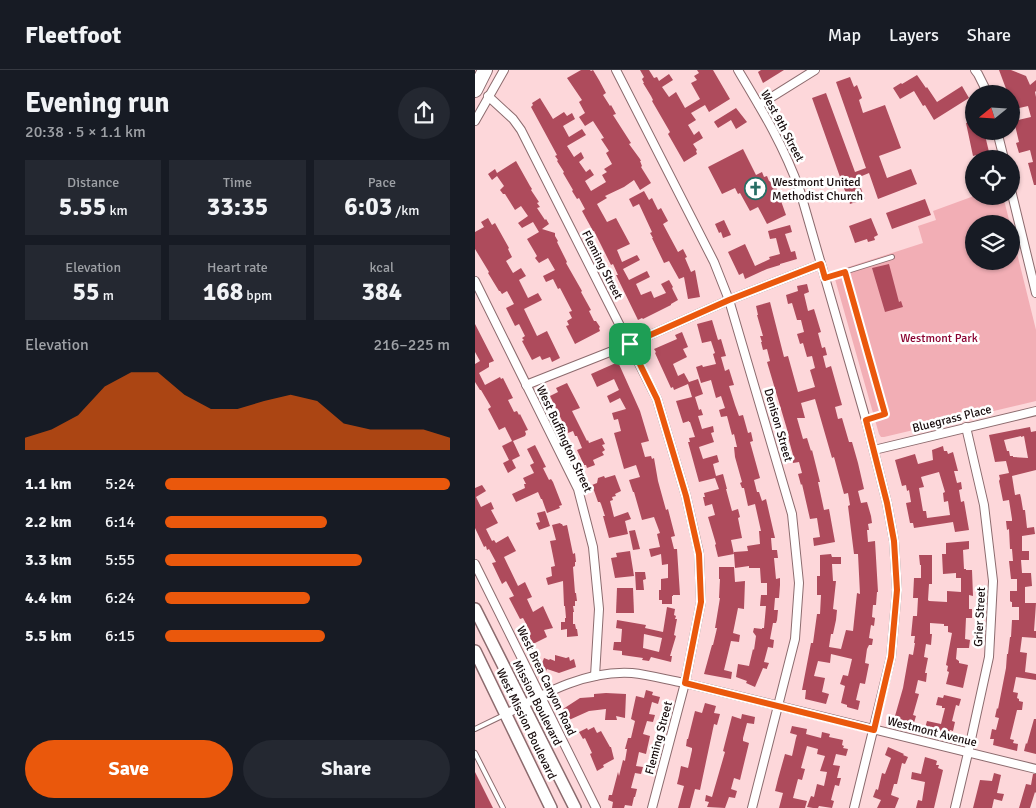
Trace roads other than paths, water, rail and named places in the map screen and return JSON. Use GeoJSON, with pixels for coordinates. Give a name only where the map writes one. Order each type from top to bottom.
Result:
{"type":"FeatureCollection","features":[{"type":"Feature","properties":{"kind":"highway"},"geometry":{"type":"LineString","coordinates":[[475,90],[485,70]]}},
{"type":"Feature","properties":{"kind":"main road","name":"Mission Boulevard"},"geometry":{"type":"LineString","coordinates":[[475,609],[575,808]]}},
{"type":"Feature","properties":{"kind":"main road","name":"West Mission Boulevard"},"geometry":{"type":"LineString","coordinates":[[475,651],[551,808]]}},
{"type":"Feature","properties":{"kind":"street"},"geometry":{"type":"LineString","coordinates":[[475,121],[504,70]]}},
{"type":"Feature","properties":{"kind":"street","name":"Denison Street"},"geometry":{"type":"LineString","coordinates":[[616,70],[713,262],[729,300],[793,514],[799,583],[795,639],[752,808]]}},
{"type":"Feature","properties":{"kind":"street","name":"West 9th Street"},"geometry":{"type":"LineString","coordinates":[[738,70],[775,132],[801,191],[874,450],[894,541],[897,590],[891,657],[854,808]]}},
{"type":"Feature","properties":{"kind":"street"},"geometry":{"type":"LineString","coordinates":[[759,105],[815,70]]}},
{"type":"Feature","properties":{"kind":"street"},"geometry":{"type":"LineString","coordinates":[[975,70],[984,85]]}},
{"type":"Feature","properties":{"kind":"street","name":"Fleming Street"},"geometry":{"type":"LineString","coordinates":[[488,96],[513,119],[521,130],[630,344],[657,399],[686,496],[699,554],[701,602],[685,683],[652,808]]}},
{"type":"Feature","properties":{"kind":"street"},"geometry":{"type":"LineString","coordinates":[[1015,205],[1036,293]]}},
{"type":"Feature","properties":{"kind":"street"},"geometry":{"type":"LineString","coordinates":[[526,385],[630,344],[729,300],[821,264]]}},
{"type":"Feature","properties":{"kind":"street","name":"West Buffington Street"},"geometry":{"type":"LineString","coordinates":[[475,281],[578,489],[593,547],[599,609],[595,676]]}},
{"type":"Feature","properties":{"kind":"street","name":"Bluegrass Place"},"geometry":{"type":"LineString","coordinates":[[874,450],[1036,411]]}},
{"type":"Feature","properties":{"kind":"street","name":"Grier Street"},"geometry":{"type":"LineString","coordinates":[[955,808],[989,657],[993,581],[984,505],[966,427]]}},
{"type":"Feature","properties":{"kind":"street","name":"West Brea Canyon Road"},"geometry":{"type":"LineString","coordinates":[[475,564],[596,808]]}},
{"type":"Feature","properties":{"kind":"street","name":"Westmont Avenue"},"geometry":{"type":"LineString","coordinates":[[506,714],[557,688],[595,676],[632,673],[685,683],[1036,769]]}},
{"type":"Feature","properties":{"kind":"lane"},"geometry":{"type":"LineString","coordinates":[[825,278],[892,257]]}},
{"type":"Feature","properties":{"kind":"lane"},"geometry":{"type":"LineString","coordinates":[[845,272],[885,414],[866,420]]}},
{"type":"Feature","properties":{"kind":"lane"},"geometry":{"type":"LineString","coordinates":[[475,729],[506,714]]}},
{"type":"Feature","properties":{"kind":"lane"},"geometry":{"type":"LineString","coordinates":[[475,753],[503,808]]}},
{"type":"Feature","properties":{"kind":"place","name":"Westmont United Methodist Church"},"geometry":{"type":"Point","coordinates":[756,189]}},
{"type":"Feature","properties":{"kind":"park label","name":"Westmont Park"},"geometry":{"type":"Point","coordinates":[939,338]}}]}
